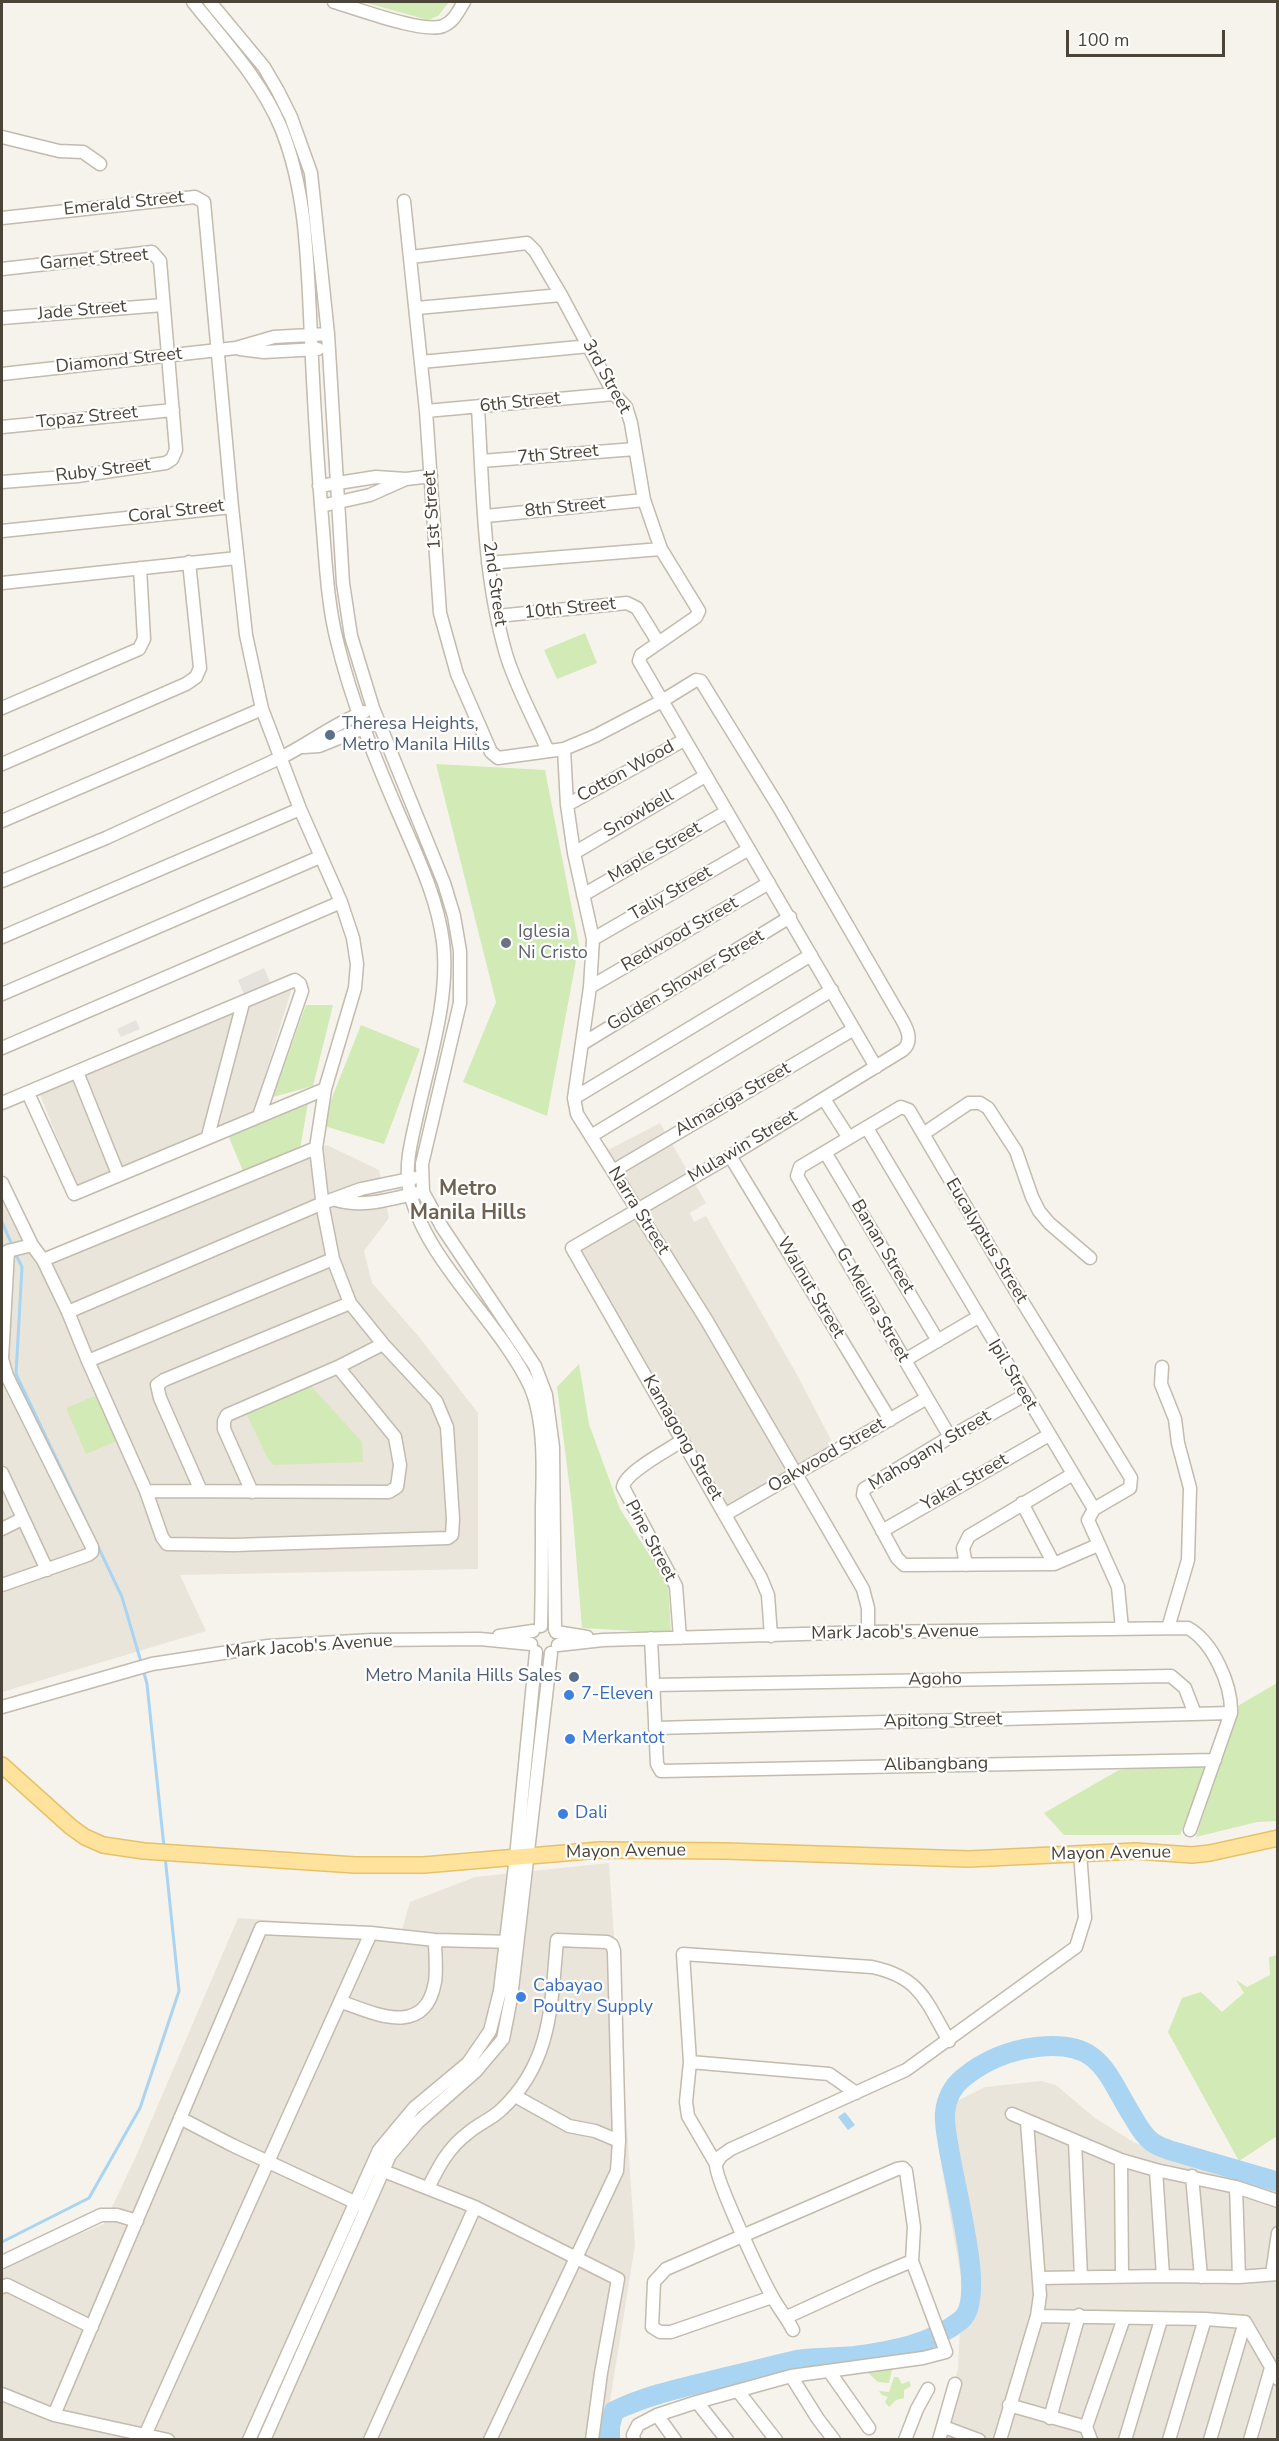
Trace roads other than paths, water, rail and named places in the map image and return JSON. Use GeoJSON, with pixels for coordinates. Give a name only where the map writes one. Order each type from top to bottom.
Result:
{"type":"FeatureCollection","features":[{"type":"Feature","properties":{"kind":"main road","name":"Mayon Avenue"},"geometry":{"type":"LineString","coordinates":[[2,1766],[71,1827],[85,1837],[103,1845],[151,1852],[355,1865],[424,1865],[611,1850],[792,1852],[969,1859],[1136,1851],[1201,1854],[1278,1838]]}},
{"type":"Feature","properties":{"kind":"street"},"geometry":{"type":"LineString","coordinates":[[193,2],[251,74],[268,101],[282,130],[298,178],[308,271],[319,486],[336,638],[358,714],[426,878],[443,939],[446,972],[442,1006],[409,1151],[408,1179],[535,1366],[546,1395],[553,1447],[555,1640],[521,1857],[511,1942],[511,1998],[502,2039],[476,2071],[418,2122],[377,2168],[264,2439]]}},
{"type":"Feature","properties":{"kind":"street"},"geometry":{"type":"LineString","coordinates":[[210,2],[264,67],[291,117],[311,173],[328,334],[343,583],[351,636],[373,708],[444,883],[454,916],[460,951],[460,1003],[417,1193],[425,1229],[444,1262],[493,1326],[523,1374],[536,1401],[543,1462],[537,1628],[533,1648],[521,1857]]}},
{"type":"Feature","properties":{"kind":"street"},"geometry":{"type":"LineString","coordinates":[[334,2],[397,21],[437,28],[452,21],[464,2]]}},
{"type":"Feature","properties":{"kind":"street"},"geometry":{"type":"LineString","coordinates":[[2,137],[59,151],[83,152],[100,164]]}},
{"type":"Feature","properties":{"kind":"street","name":"Emerald Street"},"geometry":{"type":"LineString","coordinates":[[2,218],[195,197],[202,199],[206,209],[219,350]]}},
{"type":"Feature","properties":{"kind":"street","name":"1st Street"},"geometry":{"type":"LineString","coordinates":[[404,201],[417,308],[440,613],[466,700],[494,756],[498,758],[548,751]]}},
{"type":"Feature","properties":{"kind":"street","name":"3rd Street"},"geometry":{"type":"LineString","coordinates":[[411,257],[527,243],[535,250],[590,346],[614,394],[626,406],[644,500],[661,549],[699,611],[696,617],[658,642]]}},
{"type":"Feature","properties":{"kind":"street","name":"Garnet Street"},"geometry":{"type":"LineString","coordinates":[[2,269],[152,252],[160,261],[168,357]]}},
{"type":"Feature","properties":{"kind":"street"},"geometry":{"type":"LineString","coordinates":[[417,308],[561,295]]}},
{"type":"Feature","properties":{"kind":"street","name":"Jade Street"},"geometry":{"type":"LineString","coordinates":[[2,318],[163,305]]}},
{"type":"Feature","properties":{"kind":"street"},"geometry":{"type":"LineString","coordinates":[[236,348],[274,337],[328,334]]}},
{"type":"Feature","properties":{"kind":"street"},"geometry":{"type":"LineString","coordinates":[[421,362],[590,346]]}},
{"type":"Feature","properties":{"kind":"street"},"geometry":{"type":"LineString","coordinates":[[236,348],[264,352],[329,349]]}},
{"type":"Feature","properties":{"kind":"street","name":"Diamond Street"},"geometry":{"type":"LineString","coordinates":[[2,374],[236,348]]}},
{"type":"Feature","properties":{"kind":"street","name":"Coral Street"},"geometry":{"type":"LineString","coordinates":[[2,531],[232,507],[219,350]]}},
{"type":"Feature","properties":{"kind":"street","name":"Ruby Street"},"geometry":{"type":"LineString","coordinates":[[2,482],[77,476],[166,463],[172,459],[176,450],[168,357]]}},
{"type":"Feature","properties":{"kind":"street","name":"6th Street"},"geometry":{"type":"LineString","coordinates":[[426,411],[614,394]]}},
{"type":"Feature","properties":{"kind":"street","name":"2nd Street"},"geometry":{"type":"LineString","coordinates":[[478,408],[488,563],[497,616],[507,656],[548,751]]}},
{"type":"Feature","properties":{"kind":"street","name":"Topaz Street"},"geometry":{"type":"LineString","coordinates":[[2,427],[173,410]]}},
{"type":"Feature","properties":{"kind":"street","name":"7th Street"},"geometry":{"type":"LineString","coordinates":[[482,461],[635,449]]}},
{"type":"Feature","properties":{"kind":"street"},"geometry":{"type":"LineString","coordinates":[[319,486],[376,477],[406,479],[431,476]]}},
{"type":"Feature","properties":{"kind":"street"},"geometry":{"type":"LineString","coordinates":[[321,506],[391,488],[406,479]]}},
{"type":"Feature","properties":{"kind":"street","name":"8th Street"},"geometry":{"type":"LineString","coordinates":[[486,516],[644,500]]}},
{"type":"Feature","properties":{"kind":"street"},"geometry":{"type":"LineString","coordinates":[[2,1183],[68,1312],[146,1491],[162,1537],[167,1544],[234,1545],[448,1538],[453,1531],[447,1427],[436,1401],[383,1344],[350,1303],[333,1259],[316,1148],[325,1089],[355,988],[357,975],[353,938],[341,902],[300,808],[262,709],[246,635],[232,507]]}},
{"type":"Feature","properties":{"kind":"street"},"geometry":{"type":"LineString","coordinates":[[488,563],[661,549]]}},
{"type":"Feature","properties":{"kind":"street"},"geometry":{"type":"LineString","coordinates":[[2,583],[237,558]]}},
{"type":"Feature","properties":{"kind":"street"},"geometry":{"type":"LineString","coordinates":[[2,764],[186,684],[196,677],[200,668],[189,562]]}},
{"type":"Feature","properties":{"kind":"street"},"geometry":{"type":"LineString","coordinates":[[2,708],[139,649],[144,639],[140,568]]}},
{"type":"Feature","properties":{"kind":"street","name":"10th Street"},"geometry":{"type":"LineString","coordinates":[[497,616],[627,603],[637,608],[658,642]]}},
{"type":"Feature","properties":{"kind":"street"},"geometry":{"type":"LineString","coordinates":[[658,642],[639,658],[684,740],[876,1067]]}},
{"type":"Feature","properties":{"kind":"street","name":"Mulawin Street"},"geometry":{"type":"LineString","coordinates":[[572,1248],[824,1099],[903,1050],[909,1042],[907,1030],[894,1006],[780,809],[701,681],[696,680],[663,701]]}},
{"type":"Feature","properties":{"kind":"street"},"geometry":{"type":"LineString","coordinates":[[548,751],[564,749],[595,736],[663,701]]}},
{"type":"Feature","properties":{"kind":"street"},"geometry":{"type":"LineString","coordinates":[[2,881],[106,838],[280,758],[303,747],[318,735],[373,708]]}},
{"type":"Feature","properties":{"kind":"street"},"geometry":{"type":"LineString","coordinates":[[2,821],[262,709]]}},
{"type":"Feature","properties":{"kind":"street"},"geometry":{"type":"LineString","coordinates":[[303,747],[319,746],[379,722]]}},
{"type":"Feature","properties":{"kind":"street","name":"Cotton Wood"},"geometry":{"type":"LineString","coordinates":[[567,805],[684,740]]}},
{"type":"Feature","properties":{"kind":"street","name":"Narra Street"},"geometry":{"type":"LineString","coordinates":[[564,749],[567,805],[574,853],[593,939],[590,987],[574,1098],[578,1114],[707,1322],[863,1589],[868,1608],[868,1632]]}},
{"type":"Feature","properties":{"kind":"street","name":"Snowbell"},"geometry":{"type":"LineString","coordinates":[[574,853],[705,776]]}},
{"type":"Feature","properties":{"kind":"street"},"geometry":{"type":"LineString","coordinates":[[2,937],[300,808]]}},
{"type":"Feature","properties":{"kind":"street","name":"Maple Street"},"geometry":{"type":"LineString","coordinates":[[583,895],[726,812]]}},
{"type":"Feature","properties":{"kind":"street","name":"Taliy Street"},"geometry":{"type":"LineString","coordinates":[[593,939],[749,849]]}},
{"type":"Feature","properties":{"kind":"street"},"geometry":{"type":"LineString","coordinates":[[2,994],[320,856]]}},
{"type":"Feature","properties":{"kind":"street","name":"Redwood Street"},"geometry":{"type":"LineString","coordinates":[[590,987],[769,883]]}},
{"type":"Feature","properties":{"kind":"street"},"geometry":{"type":"LineString","coordinates":[[2,1048],[341,902]]}},
{"type":"Feature","properties":{"kind":"street","name":"Golden Shower Street"},"geometry":{"type":"LineString","coordinates":[[582,1044],[790,917]]}},
{"type":"Feature","properties":{"kind":"street"},"geometry":{"type":"LineString","coordinates":[[574,1098],[811,955]]}},
{"type":"Feature","properties":{"kind":"street"},"geometry":{"type":"LineString","coordinates":[[2,1103],[243,1003],[292,980],[298,982],[302,988],[259,1116]]}},
{"type":"Feature","properties":{"kind":"street"},"geometry":{"type":"LineString","coordinates":[[591,1136],[832,990]]}},
{"type":"Feature","properties":{"kind":"street"},"geometry":{"type":"LineString","coordinates":[[208,1137],[243,1003]]}},
{"type":"Feature","properties":{"kind":"street","name":"Almaciga Street"},"geometry":{"type":"LineString","coordinates":[[613,1171],[854,1029]]}},
{"type":"Feature","properties":{"kind":"street"},"geometry":{"type":"LineString","coordinates":[[77,1072],[118,1174]]}},
{"type":"Feature","properties":{"kind":"street"},"geometry":{"type":"LineString","coordinates":[[28,1093],[74,1194],[325,1089]]}},
{"type":"Feature","properties":{"kind":"street"},"geometry":{"type":"LineString","coordinates":[[824,1099],[849,1138]]}},
{"type":"Feature","properties":{"kind":"street"},"geometry":{"type":"LineString","coordinates":[[923,1134],[969,1103],[980,1103],[988,1108],[1016,1151],[1039,1211],[1049,1223],[1090,1258]]}},
{"type":"Feature","properties":{"kind":"street","name":"Eucalyptus Street"},"geometry":{"type":"LineString","coordinates":[[797,1172],[800,1167],[904,1107],[909,1110],[1006,1275],[1131,1478],[1130,1488],[1094,1509]]}},
{"type":"Feature","properties":{"kind":"street","name":"Ipil Street"},"geometry":{"type":"LineString","coordinates":[[867,1128],[1094,1509],[1088,1520],[1118,1587],[1122,1629]]}},
{"type":"Feature","properties":{"kind":"street"},"geometry":{"type":"LineString","coordinates":[[43,1260],[316,1148]]}},
{"type":"Feature","properties":{"kind":"street","name":"Banan Street"},"geometry":{"type":"LineString","coordinates":[[825,1152],[938,1341]]}},
{"type":"Feature","properties":{"kind":"street","name":"Walnut Street"},"geometry":{"type":"LineString","coordinates":[[729,1156],[890,1420]]}},
{"type":"Feature","properties":{"kind":"street","name":"G-Melina Street"},"geometry":{"type":"LineString","coordinates":[[797,1172],[797,1176],[950,1437]]}},
{"type":"Feature","properties":{"kind":"street"},"geometry":{"type":"LineString","coordinates":[[68,1312],[323,1203],[361,1189],[421,1176]]}},
{"type":"Feature","properties":{"kind":"street"},"geometry":{"type":"LineString","coordinates":[[336,1200],[347,1203],[366,1203],[417,1193]]}},
{"type":"Feature","properties":{"kind":"street"},"geometry":{"type":"LineString","coordinates":[[2,1585],[92,1552],[92,1547],[7,1376],[2,1359],[5,1248],[32,1245]]}},
{"type":"Feature","properties":{"kind":"street","name":"Kamagong Street"},"geometry":{"type":"LineString","coordinates":[[572,1248],[762,1578],[768,1595],[771,1636]]}},
{"type":"Feature","properties":{"kind":"street"},"geometry":{"type":"LineString","coordinates":[[88,1361],[333,1259]]}},
{"type":"Feature","properties":{"kind":"street"},"geometry":{"type":"LineString","coordinates":[[201,1491],[160,1398],[157,1385],[164,1380],[350,1303]]}},
{"type":"Feature","properties":{"kind":"street"},"geometry":{"type":"LineString","coordinates":[[905,1360],[978,1317]]}},
{"type":"Feature","properties":{"kind":"street"},"geometry":{"type":"LineString","coordinates":[[252,1492],[224,1429],[227,1415],[338,1367],[383,1344]]}},
{"type":"Feature","properties":{"kind":"street"},"geometry":{"type":"LineString","coordinates":[[1162,1366],[1161,1384],[1175,1419],[1178,1443],[1190,1488],[1188,1560],[1168,1628]]}},
{"type":"Feature","properties":{"kind":"street"},"geometry":{"type":"LineString","coordinates":[[146,1491],[389,1491],[397,1487],[400,1465],[395,1437],[338,1367]]}},
{"type":"Feature","properties":{"kind":"street","name":"Mahogany Street"},"geometry":{"type":"LineString","coordinates":[[1024,1395],[864,1489],[863,1496],[897,1558],[904,1565],[1054,1564],[1098,1545]]}},
{"type":"Feature","properties":{"kind":"street","name":"Oakwood Street"},"geometry":{"type":"LineString","coordinates":[[726,1514],[927,1398]]}},
{"type":"Feature","properties":{"kind":"street","name":"Yakal Street"},"geometry":{"type":"LineString","coordinates":[[882,1531],[1049,1435]]}},
{"type":"Feature","properties":{"kind":"street","name":"Pine Street"},"geometry":{"type":"LineString","coordinates":[[680,1638],[675,1586],[623,1487],[625,1481],[635,1472],[683,1440]]}},
{"type":"Feature","properties":{"kind":"street"},"geometry":{"type":"LineString","coordinates":[[2,1473],[47,1570]]}},
{"type":"Feature","properties":{"kind":"street"},"geometry":{"type":"LineString","coordinates":[[966,1565],[963,1548],[965,1539],[1073,1474]]}},
{"type":"Feature","properties":{"kind":"street"},"geometry":{"type":"LineString","coordinates":[[1022,1503],[1054,1564]]}},
{"type":"Feature","properties":{"kind":"street"},"geometry":{"type":"LineString","coordinates":[[2,1529],[22,1519]]}},
{"type":"Feature","properties":{"kind":"street"},"geometry":{"type":"LineString","coordinates":[[537,1628],[555,1640]]}},
{"type":"Feature","properties":{"kind":"street","name":"Mark Jacob's Avenue"},"geometry":{"type":"LineString","coordinates":[[480,1639],[537,1628]]}},
{"type":"Feature","properties":{"kind":"street","name":"Mark Jacob's Avenue"},"geometry":{"type":"LineString","coordinates":[[2,1707],[152,1664],[268,1646],[372,1640],[480,1639],[533,1648],[546,1654],[555,1640],[868,1632],[1188,1628],[1206,1642],[1213,1655],[1230,1693],[1231,1713]]}},
{"type":"Feature","properties":{"kind":"street"},"geometry":{"type":"LineString","coordinates":[[651,1638],[655,1728]]}},
{"type":"Feature","properties":{"kind":"street","name":"Agoho"},"geometry":{"type":"LineString","coordinates":[[653,1685],[1171,1676],[1185,1688],[1195,1714]]}},
{"type":"Feature","properties":{"kind":"street"},"geometry":{"type":"LineString","coordinates":[[1190,1830],[1231,1713]]}},
{"type":"Feature","properties":{"kind":"street","name":"Apitong Street"},"geometry":{"type":"LineString","coordinates":[[655,1728],[1231,1713]]}},
{"type":"Feature","properties":{"kind":"street","name":"Alibangbang"},"geometry":{"type":"LineString","coordinates":[[655,1728],[657,1768],[662,1771],[1215,1760]]}},
{"type":"Feature","properties":{"kind":"street"},"geometry":{"type":"LineString","coordinates":[[716,2164],[721,2156],[731,2149],[906,2070],[1076,1947],[1085,1918],[1080,1853]]}},
{"type":"Feature","properties":{"kind":"street"},"geometry":{"type":"LineString","coordinates":[[54,2415],[261,1928],[435,1940],[511,1942]]}},
{"type":"Feature","properties":{"kind":"street"},"geometry":{"type":"LineString","coordinates":[[146,2433],[372,1934]]}},
{"type":"Feature","properties":{"kind":"street"},"geometry":{"type":"LineString","coordinates":[[342,2002],[377,2015],[400,2019],[417,2014],[430,2001],[435,1981],[435,1940]]}},
{"type":"Feature","properties":{"kind":"street"},"geometry":{"type":"LineString","coordinates":[[428,2188],[446,2153],[466,2133],[499,2112],[515,2096],[537,2064],[548,2027],[557,1940],[607,1942],[614,1950],[619,2140],[617,2172],[575,2256],[490,2439]]}},
{"type":"Feature","properties":{"kind":"street"},"geometry":{"type":"LineString","coordinates":[[793,2330],[772,2296],[743,2236],[720,2185],[716,2164],[688,2116],[686,2102],[690,2062],[683,1954],[872,1967],[887,1970],[901,1975],[921,1993],[949,2041]]}},
{"type":"Feature","properties":{"kind":"street"},"geometry":{"type":"LineString","coordinates":[[690,2062],[830,2074],[856,2093]]}},
{"type":"Feature","properties":{"kind":"street"},"geometry":{"type":"LineString","coordinates":[[515,2096],[569,2126],[595,2131],[619,2140]]}},
{"type":"Feature","properties":{"kind":"street"},"geometry":{"type":"LineString","coordinates":[[1012,2114],[1120,2160],[1236,2187],[1278,2201]]}},
{"type":"Feature","properties":{"kind":"street"},"geometry":{"type":"LineString","coordinates":[[180,2118],[361,2205]]}},
{"type":"Feature","properties":{"kind":"street"},"geometry":{"type":"LineString","coordinates":[[999,2439],[1037,2316],[1040,2295],[1027,2122]]}},
{"type":"Feature","properties":{"kind":"street"},"geometry":{"type":"LineString","coordinates":[[1075,2141],[1081,2277]]}},
{"type":"Feature","properties":{"kind":"street"},"geometry":{"type":"LineString","coordinates":[[1120,2160],[1122,2276]]}},
{"type":"Feature","properties":{"kind":"street"},"geometry":{"type":"LineString","coordinates":[[377,2168],[475,2207],[618,2279],[592,2439]]}},
{"type":"Feature","properties":{"kind":"street"},"geometry":{"type":"LineString","coordinates":[[634,2439],[633,2435],[639,2425],[657,2415],[791,2376],[945,2353],[912,2261],[914,2227],[908,2175],[903,2168],[666,2269],[658,2275],[654,2282],[652,2327],[660,2332],[671,2332],[772,2296]]}},
{"type":"Feature","properties":{"kind":"street"},"geometry":{"type":"LineString","coordinates":[[1156,2170],[1163,2276]]}},
{"type":"Feature","properties":{"kind":"street"},"geometry":{"type":"LineString","coordinates":[[1192,2176],[1201,2277]]}},
{"type":"Feature","properties":{"kind":"street"},"geometry":{"type":"LineString","coordinates":[[1236,2187],[1239,2277]]}},
{"type":"Feature","properties":{"kind":"street"},"geometry":{"type":"LineString","coordinates":[[249,2439],[361,2205]]}},
{"type":"Feature","properties":{"kind":"street"},"geometry":{"type":"LineString","coordinates":[[370,2439],[475,2207]]}},
{"type":"Feature","properties":{"kind":"street"},"geometry":{"type":"LineString","coordinates":[[2,2262],[101,2215],[117,2215],[137,2221]]}},
{"type":"Feature","properties":{"kind":"street"},"geometry":{"type":"LineString","coordinates":[[1039,2278],[1239,2277],[1275,2274],[1278,2234]]}},
{"type":"Feature","properties":{"kind":"street"},"geometry":{"type":"LineString","coordinates":[[787,2317],[912,2261]]}},
{"type":"Feature","properties":{"kind":"street"},"geometry":{"type":"LineString","coordinates":[[2,2287],[7,2285],[92,2327]]}},
{"type":"Feature","properties":{"kind":"street"},"geometry":{"type":"LineString","coordinates":[[1037,2316],[1205,2319],[1245,2322]]}},
{"type":"Feature","properties":{"kind":"street"},"geometry":{"type":"LineString","coordinates":[[1050,2418],[1079,2316]]}},
{"type":"Feature","properties":{"kind":"street"},"geometry":{"type":"LineString","coordinates":[[1091,2439],[1086,2427],[1124,2318]]}},
{"type":"Feature","properties":{"kind":"street"},"geometry":{"type":"LineString","coordinates":[[1169,2439],[1205,2319]]}},
{"type":"Feature","properties":{"kind":"street"},"geometry":{"type":"LineString","coordinates":[[1125,2439],[1161,2320]]}},
{"type":"Feature","properties":{"kind":"street"},"geometry":{"type":"LineString","coordinates":[[1245,2322],[1274,2373],[1250,2439]]}},
{"type":"Feature","properties":{"kind":"street"},"geometry":{"type":"LineString","coordinates":[[1210,2439],[1245,2322]]}},
{"type":"Feature","properties":{"kind":"street"},"geometry":{"type":"LineString","coordinates":[[829,2371],[869,2428]]}},
{"type":"Feature","properties":{"kind":"street"},"geometry":{"type":"LineString","coordinates":[[791,2376],[818,2419],[834,2439]]}},
{"type":"Feature","properties":{"kind":"street"},"geometry":{"type":"LineString","coordinates":[[939,2439],[955,2384]]}},
{"type":"Feature","properties":{"kind":"street"},"geometry":{"type":"LineString","coordinates":[[905,2439],[928,2389]]}},
{"type":"Feature","properties":{"kind":"street"},"geometry":{"type":"LineString","coordinates":[[738,2391],[776,2439]]}},
{"type":"Feature","properties":{"kind":"street"},"geometry":{"type":"LineString","coordinates":[[2,2394],[54,2415],[168,2439]]}},
{"type":"Feature","properties":{"kind":"street"},"geometry":{"type":"LineString","coordinates":[[697,2402],[727,2439]]}},
{"type":"Feature","properties":{"kind":"street"},"geometry":{"type":"LineString","coordinates":[[1009,2405],[1086,2427]]}},
{"type":"Feature","properties":{"kind":"street"},"geometry":{"type":"LineString","coordinates":[[657,2415],[675,2439]]}},
{"type":"Feature","properties":{"kind":"street"},"geometry":{"type":"LineString","coordinates":[[944,2427],[971,2438]]}},
{"type":"Feature","properties":{"kind":"water"},"geometry":{"type":"Polygon","coordinates":[[[845,2112],[855,2125],[848,2130],[838,2117],[845,2112]]]}},
{"type":"Feature","properties":{"kind":"waterway"},"geometry":{"type":"LineString","coordinates":[[2,1222],[13,1247]]}},
{"type":"Feature","properties":{"kind":"waterway"},"geometry":{"type":"LineString","coordinates":[[15,1253],[22,1267],[16,1374],[122,1597],[141,1662]]}},
{"type":"Feature","properties":{"kind":"waterway"},"geometry":{"type":"LineString","coordinates":[[143,1669],[147,1684],[164,1847]]}},
{"type":"Feature","properties":{"kind":"waterway"},"geometry":{"type":"LineString","coordinates":[[2,2242],[89,2198],[140,2108],[179,1991],[165,1856]]}},
{"type":"Feature","properties":{"kind":"waterway"},"geometry":{"type":"LineString","coordinates":[[610,2440],[610,2426],[614,2411],[642,2399],[797,2360],[855,2356],[897,2349],[924,2341],[961,2320],[969,2306],[971,2283],[969,2254],[946,2132],[945,2113],[951,2093],[959,2081],[980,2066],[1008,2053],[1027,2048],[1058,2046],[1088,2054],[1107,2073],[1139,2127],[1154,2143],[1169,2150],[1278,2182]]}},
{"type":"Feature","properties":{"kind":"place","name":"Theresa Heights, Metro Manila Hills"},"geometry":{"type":"Point","coordinates":[330,735]}},
{"type":"Feature","properties":{"kind":"place","name":"Iglesia Ni Cristo"},"geometry":{"type":"Point","coordinates":[506,943]}},
{"type":"Feature","properties":{"kind":"place","name":"Metro Manila Hills Sales"},"geometry":{"type":"Point","coordinates":[574,1677]}},
{"type":"Feature","properties":{"kind":"place","name":"7-Eleven"},"geometry":{"type":"Point","coordinates":[569,1695]}},
{"type":"Feature","properties":{"kind":"place","name":"Merkantot"},"geometry":{"type":"Point","coordinates":[570,1739]}},
{"type":"Feature","properties":{"kind":"place","name":"Dali"},"geometry":{"type":"Point","coordinates":[563,1814]}},
{"type":"Feature","properties":{"kind":"place","name":"Cabayao Poultry Supply"},"geometry":{"type":"Point","coordinates":[521,1997]}},
{"type":"Feature","properties":{"kind":"district","name":"Metro Manila Hills"},"geometry":{"type":"Point","coordinates":[468,1202]}}]}
